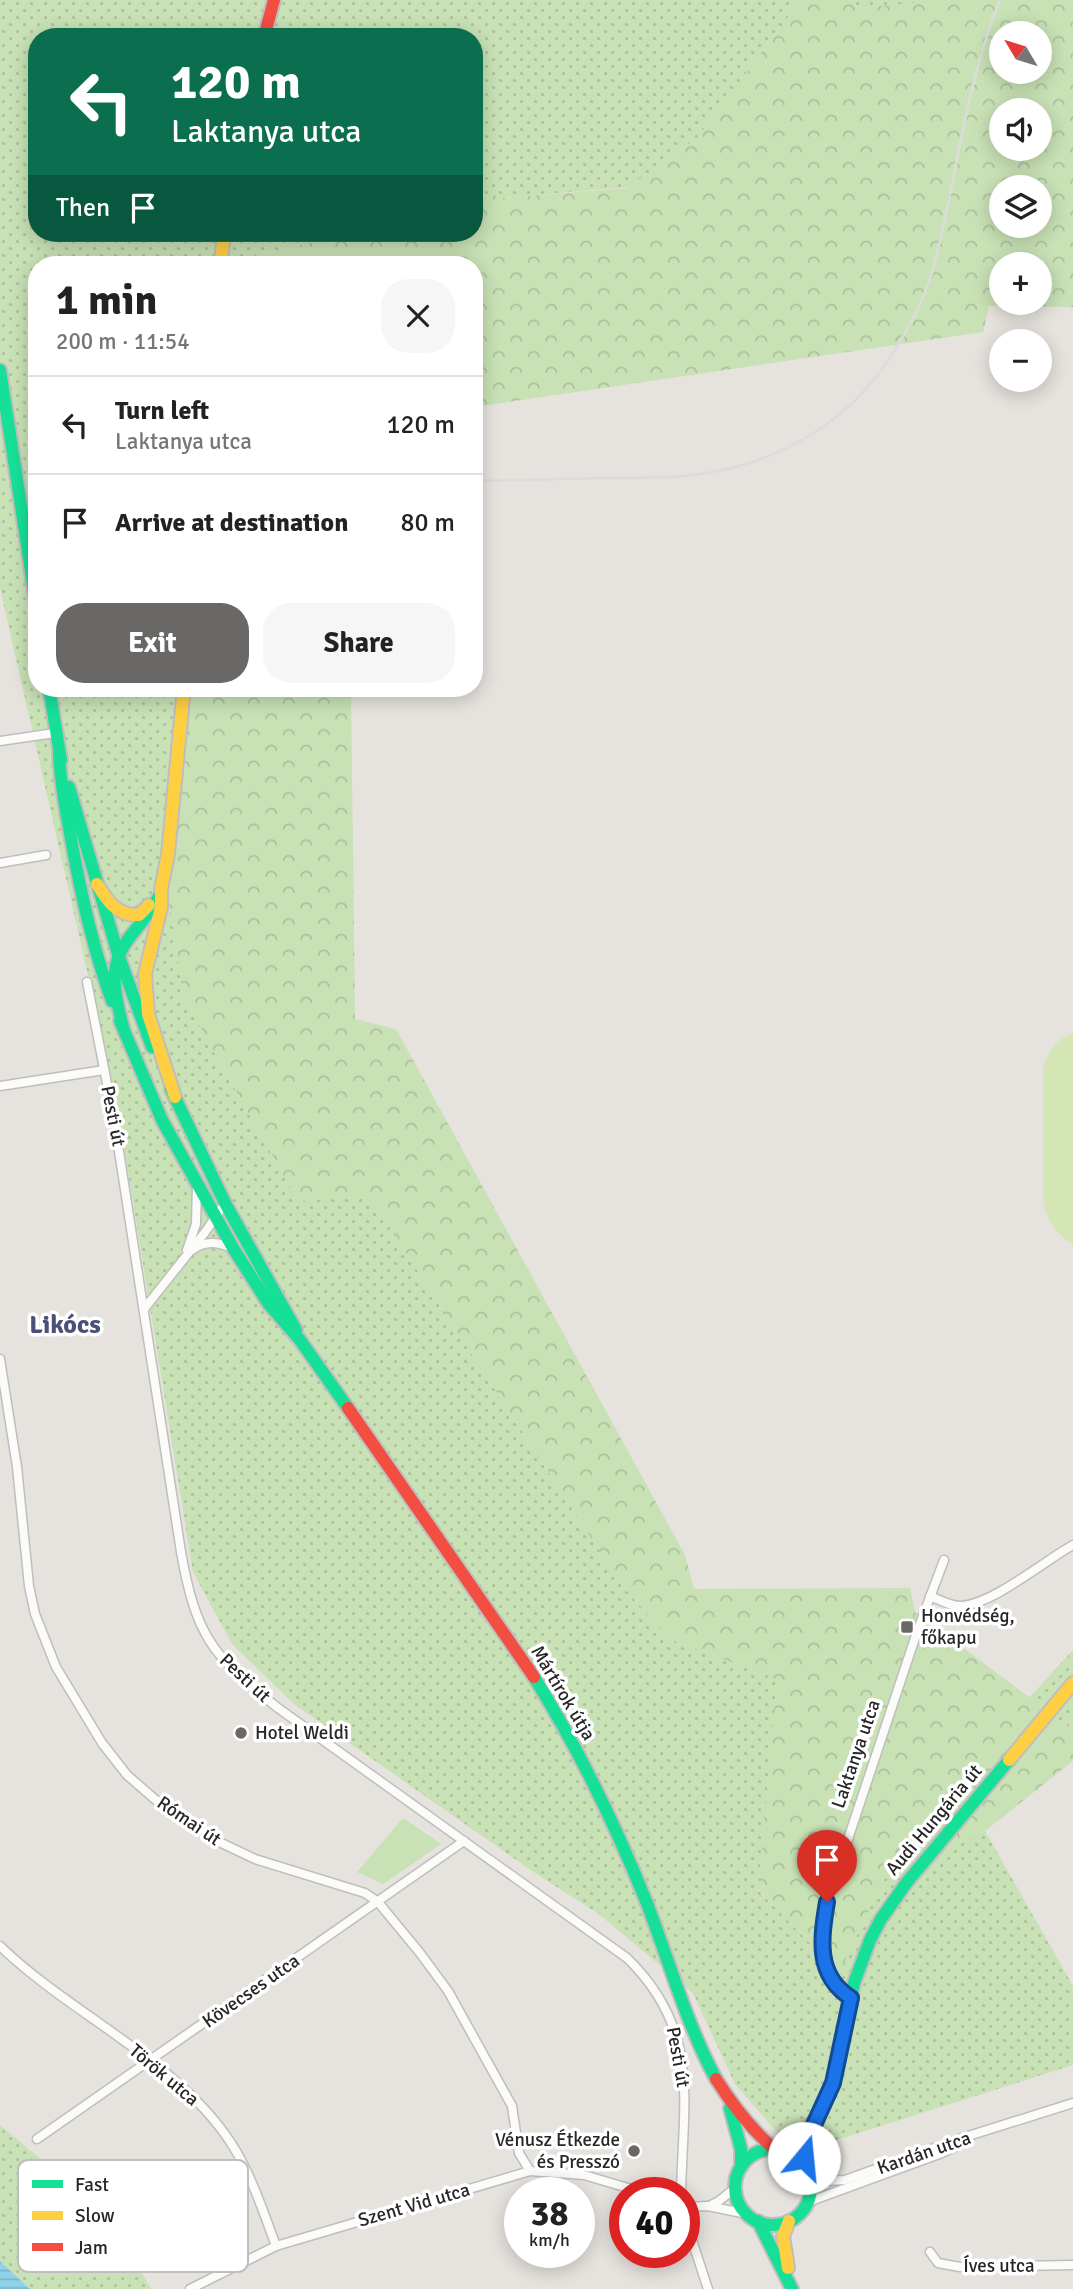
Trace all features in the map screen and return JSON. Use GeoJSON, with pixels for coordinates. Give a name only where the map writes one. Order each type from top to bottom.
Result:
{"type":"FeatureCollection","features":[{"type":"Feature","properties":{"kind":"main road"},"geometry":{"type":"LineString","coordinates":[[266,28],[274,0]]}},
{"type":"Feature","properties":{"kind":"main road"},"geometry":{"type":"LineString","coordinates":[[0,370],[28,552]]}},
{"type":"Feature","properties":{"kind":"main road"},"geometry":{"type":"LineString","coordinates":[[49,697],[60,753],[97,884],[146,1034],[225,1203],[287,1311],[300,1340]]}},
{"type":"Feature","properties":{"kind":"main road"},"geometry":{"type":"LineString","coordinates":[[175,1097],[151,1024],[145,993],[145,974],[158,921],[168,854],[183,697]]}},
{"type":"Feature","properties":{"kind":"main road"},"geometry":{"type":"LineString","coordinates":[[60,753],[60,775],[75,865],[93,944],[136,1064],[162,1120],[233,1248],[268,1303],[300,1340]]}},
{"type":"Feature","properties":{"kind":"main road"},"geometry":{"type":"LineString","coordinates":[[97,884],[110,906],[133,916],[139,915],[161,889]]}},
{"type":"Feature","properties":{"kind":"main road"},"geometry":{"type":"LineString","coordinates":[[122,1027],[112,974],[118,954],[149,913],[161,889]]}},
{"type":"Feature","properties":{"kind":"main road","name":"Mártírok útja"},"geometry":{"type":"LineString","coordinates":[[300,1340],[510,1641],[566,1733],[633,1870],[696,2033],[728,2101],[741,2149],[741,2167],[735,2188]]}},
{"type":"Feature","properties":{"kind":"main road","name":"Audi Hungária út"},"geometry":{"type":"LineString","coordinates":[[851,1998],[870,1940],[895,1897],[1073,1683]]}},
{"type":"Feature","properties":{"kind":"main road"},"geometry":{"type":"LineString","coordinates":[[752,2218],[777,2224],[789,2221],[800,2213],[807,2202],[811,2184],[804,2150],[836,2073],[851,1998]]}},
{"type":"Feature","properties":{"kind":"main road","name":"Mártírok útja"},"geometry":{"type":"LineString","coordinates":[[728,2101],[753,2132],[778,2149],[792,2154],[807,2170]]}},
{"type":"Feature","properties":{"kind":"main road"},"geometry":{"type":"LineString","coordinates":[[741,2167],[752,2155],[778,2149],[818,2117]]}},
{"type":"Feature","properties":{"kind":"main road"},"geometry":{"type":"LineString","coordinates":[[735,2188],[737,2198],[752,2218],[792,2289]]}},
{"type":"Feature","properties":{"kind":"main road"},"geometry":{"type":"LineString","coordinates":[[789,2221],[783,2236],[783,2248],[792,2289]]}},
{"type":"Feature","properties":{"kind":"street"},"geometry":{"type":"LineString","coordinates":[[0,741],[55,733]]}},
{"type":"Feature","properties":{"kind":"street"},"geometry":{"type":"LineString","coordinates":[[0,863],[46,855]]}},
{"type":"Feature","properties":{"kind":"street","name":"Pesti út"},"geometry":{"type":"LineString","coordinates":[[87,982],[114,1119],[187,1586],[202,1630],[214,1649],[241,1679],[627,1958],[655,1988],[674,2025],[683,2073],[686,2108],[682,2177]]}},
{"type":"Feature","properties":{"kind":"street"},"geometry":{"type":"LineString","coordinates":[[0,1086],[104,1070]]}},
{"type":"Feature","properties":{"kind":"street"},"geometry":{"type":"LineString","coordinates":[[182,1259],[197,1224],[197,1182]]}},
{"type":"Feature","properties":{"kind":"street"},"geometry":{"type":"LineString","coordinates":[[144,1309],[225,1203]]}},
{"type":"Feature","properties":{"kind":"street"},"geometry":{"type":"LineString","coordinates":[[182,1259],[196,1247],[207,1243],[233,1248]]}},
{"type":"Feature","properties":{"kind":"street","name":"Római út"},"geometry":{"type":"LineString","coordinates":[[0,1359],[3,1397],[17,1467],[29,1586],[35,1614],[56,1667],[103,1743],[127,1775],[157,1801],[215,1840],[255,1859],[365,1893],[378,1902],[448,1991],[472,2031],[512,2106],[520,2153],[530,2171]]}},
{"type":"Feature","properties":{"kind":"street"},"geometry":{"type":"LineString","coordinates":[[930,1596],[958,1606],[971,1604],[1010,1586],[1073,1545]]}},
{"type":"Feature","properties":{"kind":"street","name":"Laktanya utca"},"geometry":{"type":"LineString","coordinates":[[851,1998],[841,1993],[827,1970],[821,1953],[827,1902],[944,1560]]}},
{"type":"Feature","properties":{"kind":"street","name":"Kövecses utca"},"geometry":{"type":"LineString","coordinates":[[37,2139],[464,1841]]}},
{"type":"Feature","properties":{"kind":"street","name":"Török utca"},"geometry":{"type":"LineString","coordinates":[[0,1946],[149,2061],[202,2106],[231,2143],[240,2160]]}},
{"type":"Feature","properties":{"kind":"street"},"geometry":{"type":"LineString","coordinates":[[981,2133],[1073,2103]]}},
{"type":"Feature","properties":{"kind":"street","name":"Kardán utca"},"geometry":{"type":"LineString","coordinates":[[807,2170],[825,2181],[845,2180],[981,2133]]}},
{"type":"Feature","properties":{"kind":"street","name":"Kardán utca"},"geometry":{"type":"LineString","coordinates":[[807,2202],[942,2153],[981,2133]]}},
{"type":"Feature","properties":{"kind":"street","name":"Szent Vid utca"},"geometry":{"type":"LineString","coordinates":[[248,2260],[276,2246],[530,2171],[584,2175],[609,2182]]}},
{"type":"Feature","properties":{"kind":"street","name":"Török utca"},"geometry":{"type":"LineString","coordinates":[[248,2174],[276,2246]]}},
{"type":"Feature","properties":{"kind":"street"},"geometry":{"type":"LineString","coordinates":[[708,2206],[735,2188]]}},
{"type":"Feature","properties":{"kind":"street"},"geometry":{"type":"LineString","coordinates":[[700,2206],[752,2218]]}},
{"type":"Feature","properties":{"kind":"street","name":"Íves utca"},"geometry":{"type":"LineString","coordinates":[[930,2252],[938,2263],[960,2267],[1073,2265]]}},
{"type":"Feature","properties":{"kind":"street"},"geometry":{"type":"LineString","coordinates":[[700,2265],[708,2289]]}},
{"type":"Feature","properties":{"kind":"street","name":"Szent Vid utca"},"geometry":{"type":"LineString","coordinates":[[190,2289],[224,2272]]}},
{"type":"Feature","properties":{"kind":"green space"},"geometry":{"type":"Polygon","coordinates":[[[0,0],[801,0],[697,138],[629,187],[499,198],[491,193],[483,195],[483,28],[28,28],[28,242],[313,242],[254,256],[28,256],[28,697],[182,697],[183,997],[298,1201],[370,1197],[621,1584],[669,1639],[778,1679],[758,1890],[839,1973],[883,1879],[985,1831],[1073,1986],[1073,2065],[805,2150],[776,2131],[735,2084],[693,1993],[599,1914],[532,1871],[294,1704],[232,1644],[193,1572],[116,1098],[0,588],[0,0]]]}},
{"type":"Feature","properties":{"kind":"green space"},"geometry":{"type":"Polygon","coordinates":[[[801,0],[848,0],[862,8],[914,3],[917,0],[1073,0],[1073,307],[1052,307],[1052,252],[989,252],[989,306],[983,332],[483,406],[483,256],[254,256],[313,242],[483,242],[483,195],[491,193],[500,198],[628,188],[697,138],[801,0]]]}},
{"type":"Feature","properties":{"kind":"green space"},"geometry":{"type":"Polygon","coordinates":[[[848,0],[917,0],[914,3],[862,8],[848,0]]]}},
{"type":"Feature","properties":{"kind":"green space"},"geometry":{"type":"Polygon","coordinates":[[[181,697],[351,697],[355,1019],[396,1029],[685,1555],[694,1589],[910,1588],[915,1612],[1073,1730],[1073,1761],[985,1831],[883,1880],[839,1974],[758,1889],[777,1679],[669,1639],[621,1584],[370,1197],[298,1201],[183,997],[165,873],[181,697]]]}},
{"type":"Feature","properties":{"kind":"green space"},"geometry":{"type":"Polygon","coordinates":[[[1073,1033],[1073,1244],[1053,1226],[1043,1201],[1043,1070],[1053,1048],[1073,1033]]]}},
{"type":"Feature","properties":{"kind":"green space"},"geometry":{"type":"Polygon","coordinates":[[[1073,1650],[1073,1730],[1029,1698],[1073,1650]]]}},
{"type":"Feature","properties":{"kind":"green space"},"geometry":{"type":"Polygon","coordinates":[[[403,1818],[441,1844],[383,1884],[357,1872],[403,1818]]]}},
{"type":"Feature","properties":{"kind":"green space"},"geometry":{"type":"Polygon","coordinates":[[[0,2125],[42,2160],[18,2160],[18,2272],[141,2272],[151,2289],[30,2289],[0,2261],[0,2125]]]}},
{"type":"Feature","properties":{"kind":"water"},"geometry":{"type":"Polygon","coordinates":[[[0,2261],[30,2289],[0,2289],[0,2261]]]}},
{"type":"Feature","properties":{"kind":"railway"},"geometry":{"type":"LineString","coordinates":[[483,481],[671,477],[722,470],[752,462],[807,437],[855,401],[893,353],[927,286],[943,229],[970,96],[1000,0]]}},
{"type":"Feature","properties":{"kind":"traffic: fast"},"geometry":{"type":"LineString","coordinates":[[0,370],[28,552]]}},
{"type":"Feature","properties":{"kind":"traffic: fast"},"geometry":{"type":"LineString","coordinates":[[50,697],[61,760]]}},
{"type":"Feature","properties":{"kind":"traffic: fast"},"geometry":{"type":"LineString","coordinates":[[59,753],[60,773],[82,897],[112,1001]]}},
{"type":"Feature","properties":{"kind":"traffic: fast"},"geometry":{"type":"LineString","coordinates":[[69,787],[118,954],[152,1047]]}},
{"type":"Feature","properties":{"kind":"traffic: fast"},"geometry":{"type":"LineString","coordinates":[[123,1027],[115,970],[122,949],[158,898]]}},
{"type":"Feature","properties":{"kind":"traffic: fast"},"geometry":{"type":"LineString","coordinates":[[120,1021],[162,1120],[233,1248],[268,1303],[300,1340],[348,1408]]}},
{"type":"Feature","properties":{"kind":"traffic: fast"},"geometry":{"type":"LineString","coordinates":[[171,1089],[225,1203],[296,1330]]}},
{"type":"Feature","properties":{"kind":"traffic: fast"},"geometry":{"type":"LineString","coordinates":[[534,1677],[581,1759],[622,1843],[678,1991],[716,2079]]}},
{"type":"Feature","properties":{"kind":"traffic: fast"},"geometry":{"type":"LineString","coordinates":[[805,2166],[807,2140],[833,2083],[854,1983],[870,1940],[907,1882],[1009,1760]]}},
{"type":"Feature","properties":{"kind":"traffic: fast"},"geometry":{"type":"LineString","coordinates":[[730,2108],[741,2149],[741,2167]]}},
{"type":"Feature","properties":{"kind":"traffic: fast"},"geometry":{"type":"LineString","coordinates":[[773,2149],[787,2152],[800,2160],[808,2173],[811,2187],[808,2201],[800,2214],[787,2222],[773,2225],[759,2222],[746,2214],[738,2201],[735,2187],[738,2173],[746,2160],[759,2152],[773,2149]]}},
{"type":"Feature","properties":{"kind":"traffic: fast"},"geometry":{"type":"LineString","coordinates":[[758,2221],[792,2289]]}},
{"type":"Feature","properties":{"kind":"traffic: slow"},"geometry":{"type":"LineString","coordinates":[[222,256],[223,242]]}},
{"type":"Feature","properties":{"kind":"traffic: slow"},"geometry":{"type":"LineString","coordinates":[[175,1097],[148,1014],[145,974],[161,907],[183,697]]}},
{"type":"Feature","properties":{"kind":"traffic: slow"},"geometry":{"type":"LineString","coordinates":[[97,884],[109,902],[125,913],[139,915],[149,905]]}},
{"type":"Feature","properties":{"kind":"traffic: slow"},"geometry":{"type":"LineString","coordinates":[[1009,1760],[1073,1683]]}},
{"type":"Feature","properties":{"kind":"traffic: slow"},"geometry":{"type":"LineString","coordinates":[[782,2150],[813,2122]]}},
{"type":"Feature","properties":{"kind":"traffic: slow"},"geometry":{"type":"LineString","coordinates":[[788,2268],[783,2236],[789,2221]]}},
{"type":"Feature","properties":{"kind":"traffic: jam"},"geometry":{"type":"LineString","coordinates":[[266,28],[274,0]]}},
{"type":"Feature","properties":{"kind":"traffic: jam"},"geometry":{"type":"LineString","coordinates":[[348,1408],[534,1677]]}},
{"type":"Feature","properties":{"kind":"traffic: jam"},"geometry":{"type":"LineString","coordinates":[[716,2079],[742,2116],[774,2149]]}},
{"type":"Feature","properties":{"kind":"place","name":"Honvédség, főkapu"},"geometry":{"type":"Point","coordinates":[907,1627]}},
{"type":"Feature","properties":{"kind":"place","name":"Hotel Weldi"},"geometry":{"type":"Point","coordinates":[241,1733]}},
{"type":"Feature","properties":{"kind":"place","name":"Vénusz Étkezde és Presszó"},"geometry":{"type":"Point","coordinates":[634,2151]}},
{"type":"Feature","properties":{"kind":"district","name":"Likócs"},"geometry":{"type":"Point","coordinates":[65,1325]}},
{"type":"Feature","properties":{"kind":"route"},"geometry":{"type":"LineString","coordinates":[[804,2158],[807,2140],[827,2099],[839,2063],[851,1998],[841,1993],[827,1970],[821,1953],[827,1902]]}}]}
